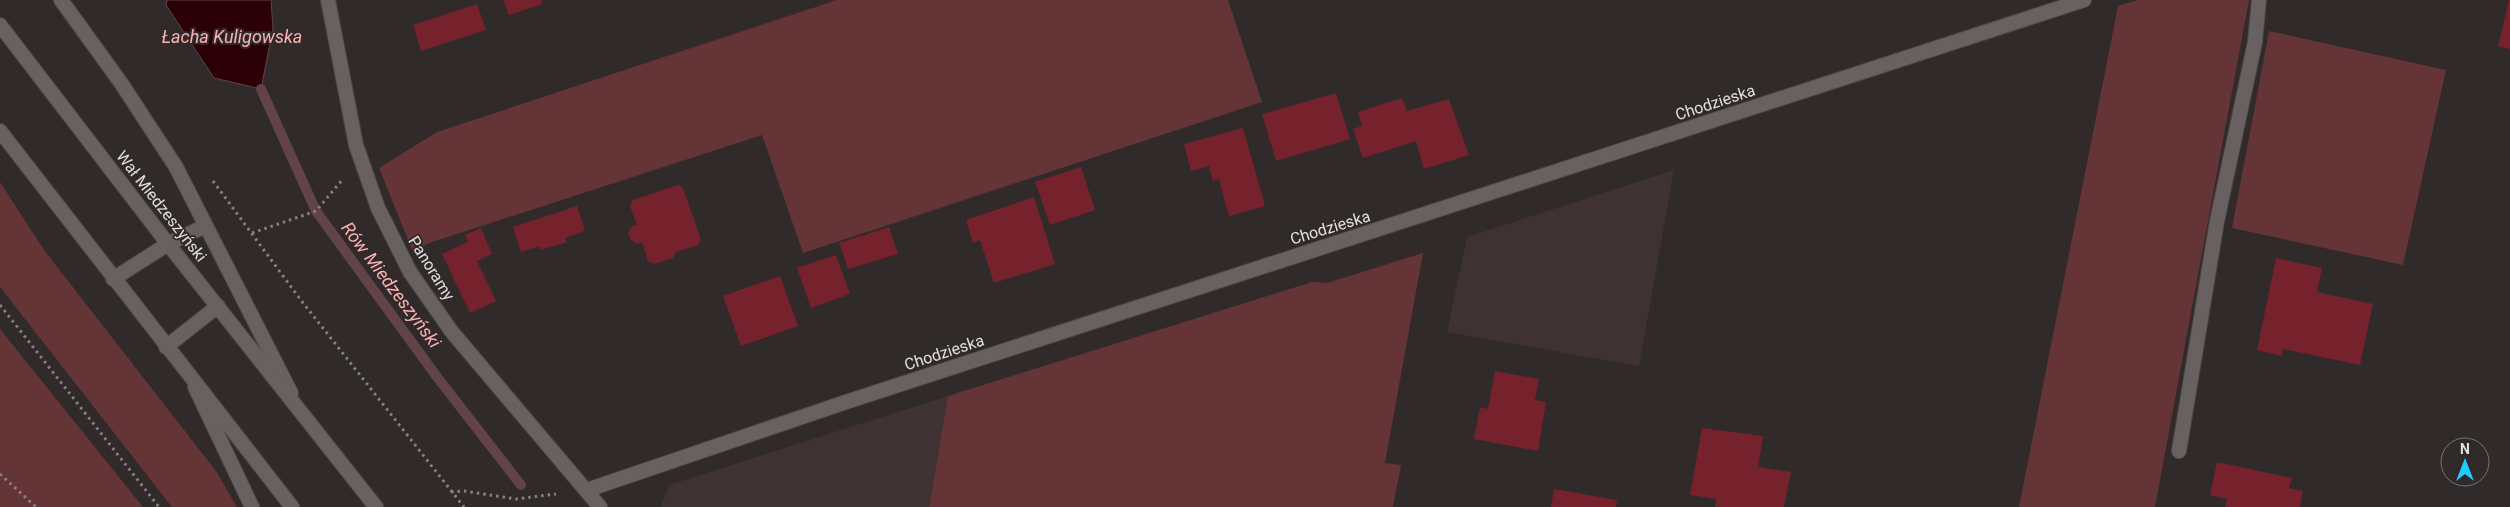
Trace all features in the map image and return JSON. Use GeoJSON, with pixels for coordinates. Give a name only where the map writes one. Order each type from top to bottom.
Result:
{"type":"FeatureCollection","features":[{"type":"Feature","properties":{"kind":"street","name":"Wał Miedzeszyński"},"geometry":{"type":"LineString","coordinates":[[61,0],[121,83],[176,167],[298,407]]}},
{"type":"Feature","properties":{"kind":"street","name":"Panoramy"},"geometry":{"type":"LineString","coordinates":[[328,0],[356,145],[378,208],[410,272],[452,332],[600,507]]}},
{"type":"Feature","properties":{"kind":"street","name":"Chodzieska"},"geometry":{"type":"LineString","coordinates":[[587,490],[849,401],[2084,0]]}},
{"type":"Feature","properties":{"kind":"street"},"geometry":{"type":"LineString","coordinates":[[2179,451],[2217,221],[2255,42],[2259,0]]}},
{"type":"Feature","properties":{"kind":"street","name":"Wał Miedzeszyński"},"geometry":{"type":"LineString","coordinates":[[0,25],[168,244],[376,507]]}},
{"type":"Feature","properties":{"kind":"street"},"geometry":{"type":"LineString","coordinates":[[0,131],[113,279],[292,507]]}},
{"type":"Feature","properties":{"kind":"street"},"geometry":{"type":"LineString","coordinates":[[113,279],[168,244],[205,226]]}},
{"type":"Feature","properties":{"kind":"street"},"geometry":{"type":"LineString","coordinates":[[166,347],[218,306]]}},
{"type":"Feature","properties":{"kind":"street"},"geometry":{"type":"LineString","coordinates":[[191,379],[252,507]]}},
{"type":"Feature","properties":{"kind":"path"},"geometry":{"type":"LineString","coordinates":[[251,233],[316,211],[361,159]]}},
{"type":"Feature","properties":{"kind":"path"},"geometry":{"type":"LineString","coordinates":[[210,177],[251,233],[464,507]]}},
{"type":"Feature","properties":{"kind":"path"},"geometry":{"type":"LineString","coordinates":[[0,305],[159,507]]}},
{"type":"Feature","properties":{"kind":"path"},"geometry":{"type":"LineString","coordinates":[[0,474],[36,507]]}},
{"type":"Feature","properties":{"kind":"path"},"geometry":{"type":"LineString","coordinates":[[451,492],[464,491],[516,499],[587,490]]}},
{"type":"Feature","properties":{"kind":"shaded area"},"geometry":{"type":"Polygon","coordinates":[[[837,0],[1228,0],[1262,102],[803,253],[762,135],[429,243],[413,252],[379,168],[437,132],[837,0]]]}},
{"type":"Feature","properties":{"kind":"shaded area"},"geometry":{"type":"Polygon","coordinates":[[[2138,0],[2249,0],[2155,507],[2019,507],[2118,6],[2138,0]]]}},
{"type":"Feature","properties":{"kind":"shaded area"},"geometry":{"type":"Polygon","coordinates":[[[2269,31],[2446,70],[2403,265],[2232,228],[2269,31]]]}},
{"type":"Feature","properties":{"kind":"shaded area"},"geometry":{"type":"Polygon","coordinates":[[[1674,170],[1639,366],[1447,332],[1467,237],[1674,170]]]}},
{"type":"Feature","properties":{"kind":"shaded area"},"geometry":{"type":"Polygon","coordinates":[[[0,182],[44,250],[216,471],[237,507],[172,507],[0,287],[0,182]]]}},
{"type":"Feature","properties":{"kind":"shaded area"},"geometry":{"type":"Polygon","coordinates":[[[1423,253],[1385,463],[1401,465],[1393,507],[929,507],[948,396],[1312,282],[1327,283],[1423,253]]]}},
{"type":"Feature","properties":{"kind":"shaded area"},"geometry":{"type":"Polygon","coordinates":[[[0,329],[143,507],[0,507],[0,329]]]}},
{"type":"Feature","properties":{"kind":"shaded area"},"geometry":{"type":"Polygon","coordinates":[[[948,396],[929,507],[661,507],[669,485],[948,396]]]}},
{"type":"Feature","properties":{"kind":"water","name":"Łacha Kuligowska"},"geometry":{"type":"Polygon","coordinates":[[[167,0],[271,0],[273,28],[261,89],[214,78],[166,5],[167,0]]]}},
{"type":"Feature","properties":{"kind":"building"},"geometry":{"type":"Polygon","coordinates":[[[503,0],[541,0],[542,4],[509,15],[503,0]]]}},
{"type":"Feature","properties":{"kind":"building"},"geometry":{"type":"Polygon","coordinates":[[[2510,0],[2510,49],[2498,46],[2510,0]]]}},
{"type":"Feature","properties":{"kind":"building"},"geometry":{"type":"Polygon","coordinates":[[[477,4],[486,30],[421,51],[413,25],[477,4]]]}},
{"type":"Feature","properties":{"kind":"building"},"geometry":{"type":"Polygon","coordinates":[[[1336,93],[1350,139],[1276,161],[1262,114],[1336,93]]]}},
{"type":"Feature","properties":{"kind":"building"},"geometry":{"type":"Polygon","coordinates":[[[1402,98],[1407,111],[1449,99],[1469,155],[1424,169],[1416,141],[1363,158],[1353,129],[1362,126],[1358,112],[1402,98]]]}},
{"type":"Feature","properties":{"kind":"building"},"geometry":{"type":"Polygon","coordinates":[[[1243,128],[1265,206],[1229,216],[1219,179],[1213,181],[1209,166],[1191,171],[1184,144],[1243,128]]]}},
{"type":"Feature","properties":{"kind":"building"},"geometry":{"type":"Polygon","coordinates":[[[1081,167],[1095,210],[1050,225],[1035,182],[1081,167]]]}},
{"type":"Feature","properties":{"kind":"building"},"geometry":{"type":"Polygon","coordinates":[[[678,185],[683,188],[701,240],[698,245],[676,252],[673,258],[654,264],[648,261],[642,242],[637,244],[631,240],[628,233],[632,226],[637,225],[630,206],[633,200],[678,185]]]}},
{"type":"Feature","properties":{"kind":"building"},"geometry":{"type":"Polygon","coordinates":[[[1034,197],[1055,264],[994,283],[980,240],[973,243],[966,220],[1034,197]]]}},
{"type":"Feature","properties":{"kind":"building"},"geometry":{"type":"Polygon","coordinates":[[[577,206],[585,231],[565,238],[567,242],[541,250],[540,246],[521,252],[513,227],[577,206]]]}},
{"type":"Feature","properties":{"kind":"building"},"geometry":{"type":"Polygon","coordinates":[[[889,227],[898,254],[848,269],[839,243],[889,227]]]}},
{"type":"Feature","properties":{"kind":"building"},"geometry":{"type":"Polygon","coordinates":[[[481,228],[492,254],[477,261],[496,301],[470,313],[442,254],[468,242],[465,235],[481,228]]]}},
{"type":"Feature","properties":{"kind":"building"},"geometry":{"type":"Polygon","coordinates":[[[836,255],[850,294],[811,308],[797,268],[836,255]]]}},
{"type":"Feature","properties":{"kind":"building"},"geometry":{"type":"Polygon","coordinates":[[[2276,258],[2322,268],[2317,292],[2373,304],[2360,365],[2283,349],[2282,356],[2257,350],[2276,258]]]}},
{"type":"Feature","properties":{"kind":"building"},"geometry":{"type":"Polygon","coordinates":[[[780,276],[798,326],[741,346],[723,296],[780,276]]]}},
{"type":"Feature","properties":{"kind":"building"},"geometry":{"type":"Polygon","coordinates":[[[1495,371],[1539,379],[1535,400],[1546,402],[1538,451],[1474,439],[1480,407],[1488,409],[1495,371]]]}},
{"type":"Feature","properties":{"kind":"building"},"geometry":{"type":"Polygon","coordinates":[[[1702,428],[1763,436],[1758,467],[1791,472],[1784,507],[1715,507],[1717,499],[1690,495],[1702,428]]]}},
{"type":"Feature","properties":{"kind":"building"},"geometry":{"type":"Polygon","coordinates":[[[2217,462],[2292,478],[2289,488],[2303,491],[2300,507],[2225,507],[2227,499],[2210,495],[2217,462]]]}},
{"type":"Feature","properties":{"kind":"building"},"geometry":{"type":"Polygon","coordinates":[[[1554,489],[1617,500],[1616,507],[1551,507],[1554,489]]]}},
{"type":"Feature","properties":{"kind":"waterway","name":"Rów Miedzeszyński"},"geometry":{"type":"LineString","coordinates":[[261,89],[316,211],[437,377],[521,485]]}}]}
